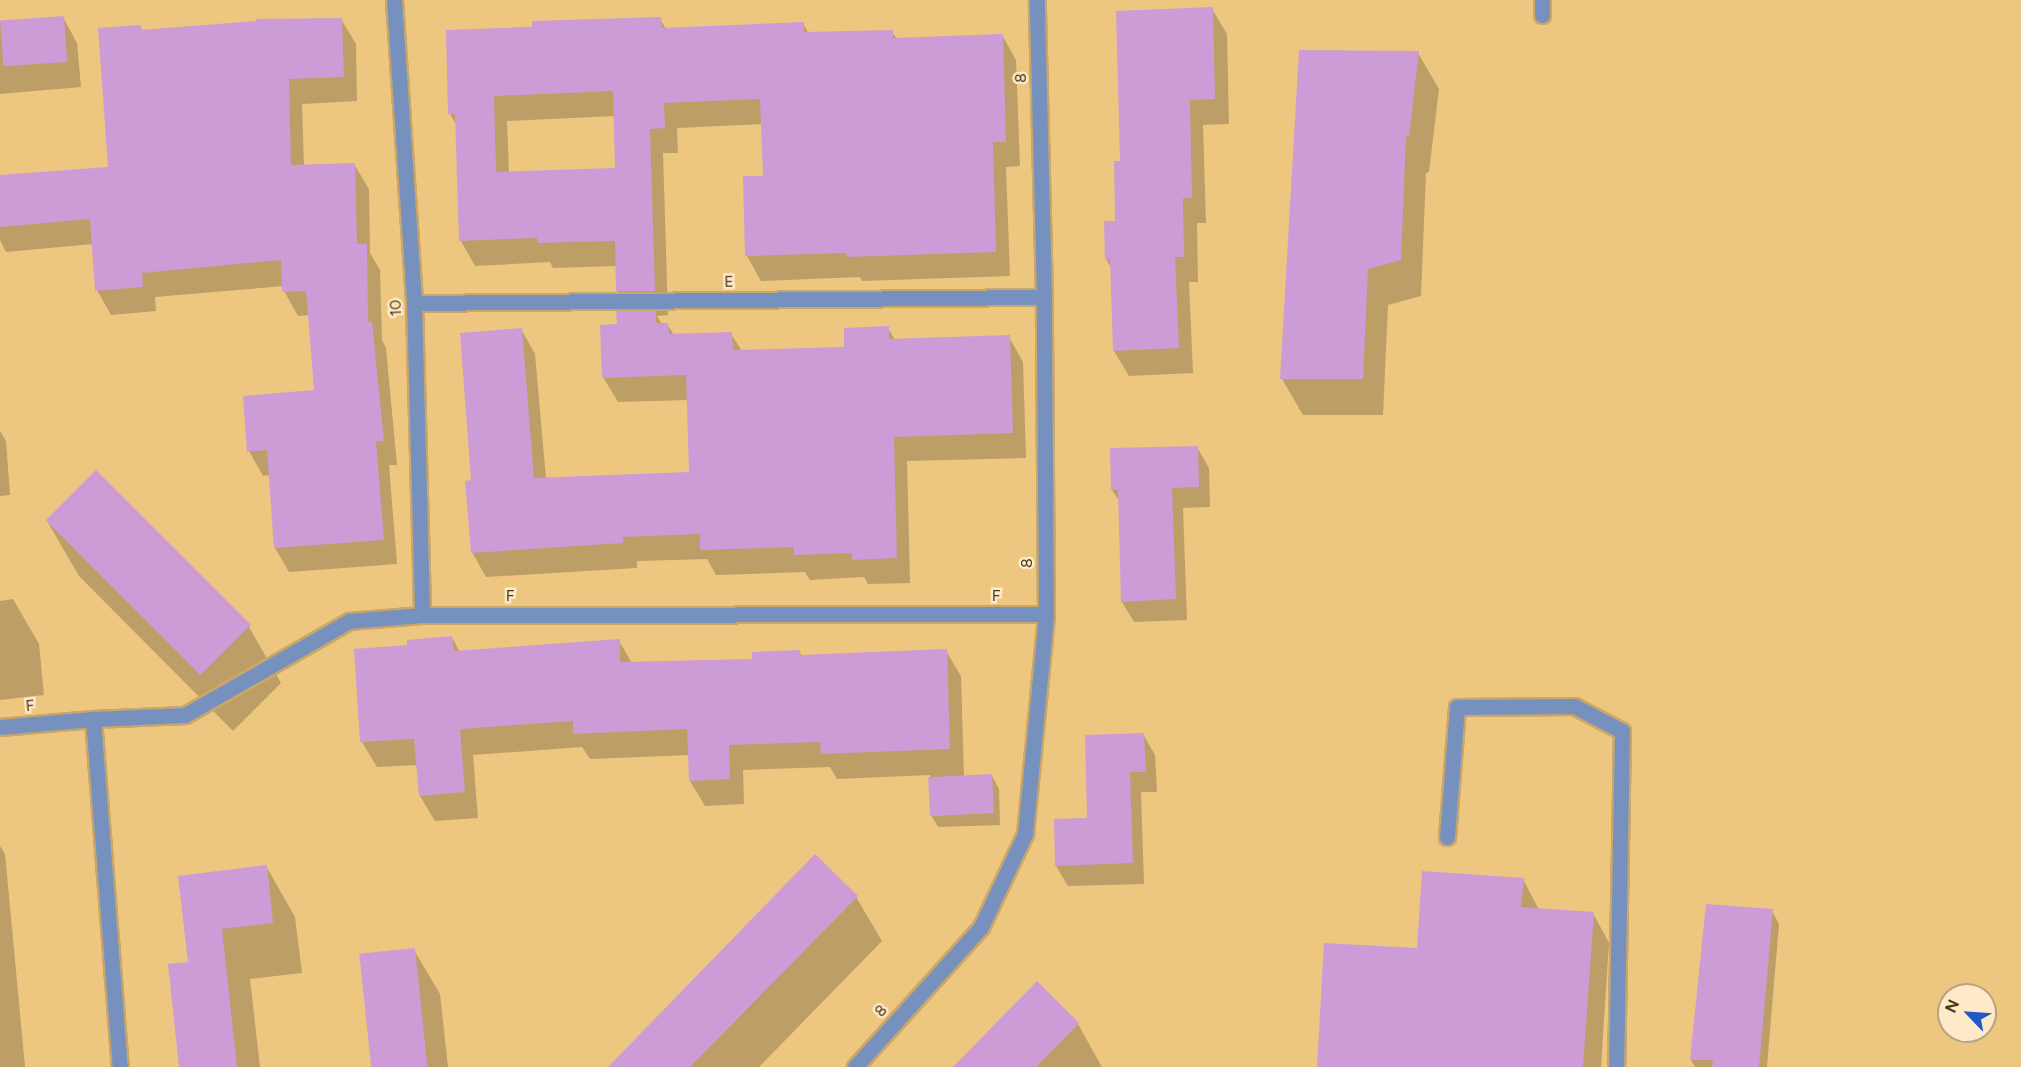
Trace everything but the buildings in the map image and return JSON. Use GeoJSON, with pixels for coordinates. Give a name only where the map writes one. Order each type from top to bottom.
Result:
{"type":"FeatureCollection","features":[{"type":"Feature","properties":{"kind":"street","name":"10"},"geometry":{"type":"LineString","coordinates":[[394,0],[414,303],[422,615]]}},
{"type":"Feature","properties":{"kind":"street","name":"8"},"geometry":{"type":"LineString","coordinates":[[855,1067],[981,927],[1025,834],[1046,614],[1044,297],[1037,0]]}},
{"type":"Feature","properties":{"kind":"street","name":"E"},"geometry":{"type":"LineString","coordinates":[[414,303],[1044,297]]}},
{"type":"Feature","properties":{"kind":"street","name":"F"},"geometry":{"type":"LineString","coordinates":[[0,727],[93,719],[185,715],[349,621],[422,615],[1046,614]]}},
{"type":"Feature","properties":{"kind":"street"},"geometry":{"type":"LineString","coordinates":[[1447,837],[1457,707],[1574,706],[1622,731],[1616,1067]]}},
{"type":"Feature","properties":{"kind":"street"},"geometry":{"type":"LineString","coordinates":[[93,719],[120,1067]]}}]}
